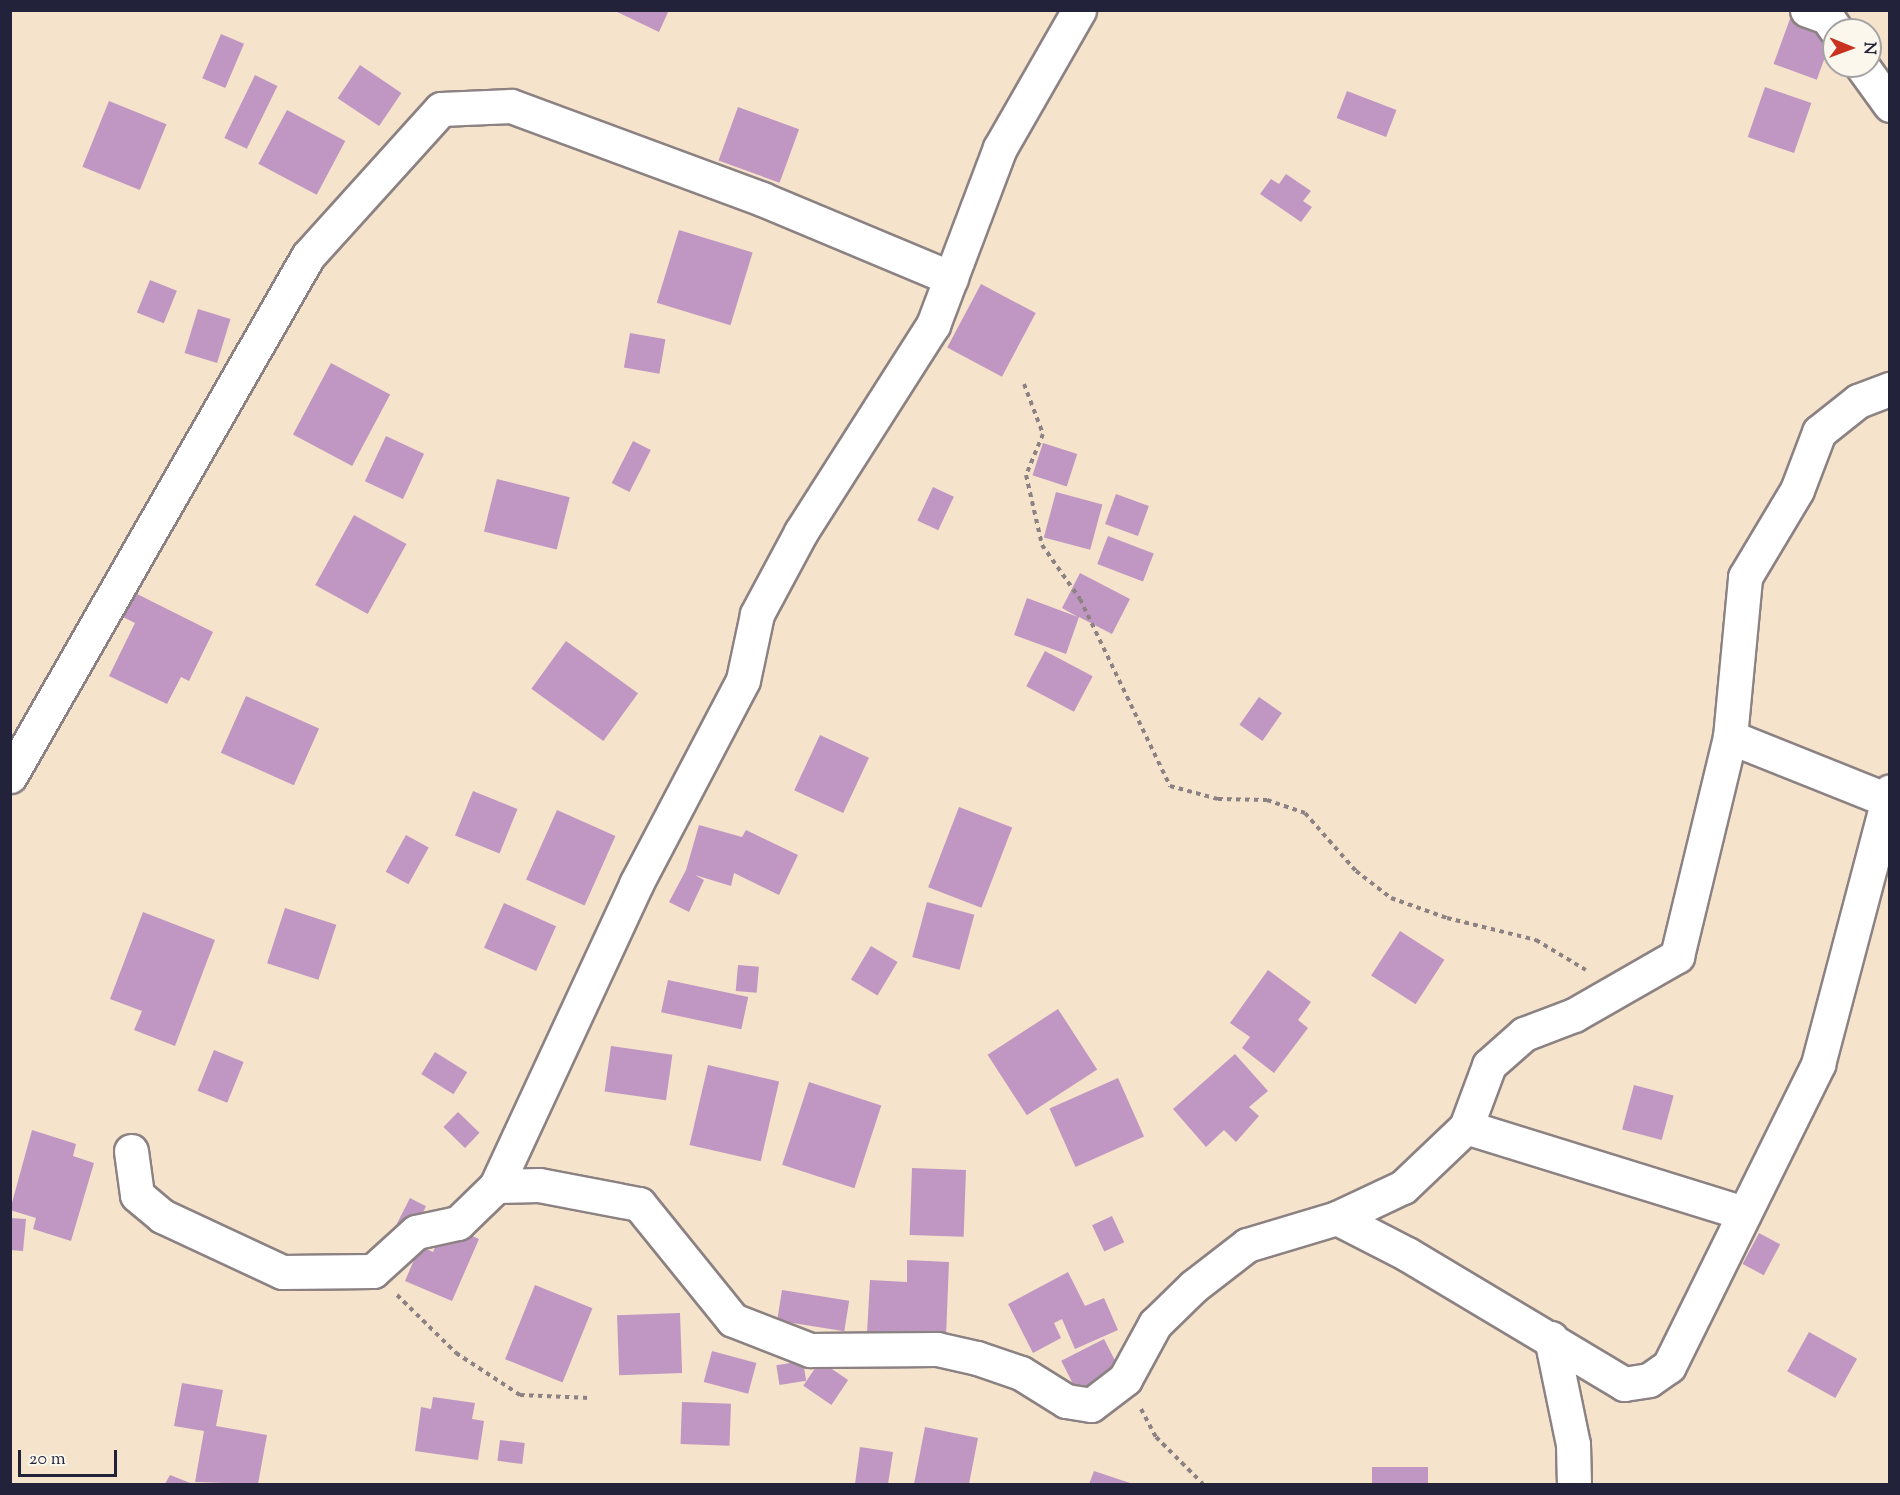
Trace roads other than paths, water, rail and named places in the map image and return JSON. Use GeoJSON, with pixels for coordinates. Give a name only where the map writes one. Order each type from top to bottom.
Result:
{"type":"FeatureCollection","features":[{"type":"Feature","properties":{"kind":"street"},"geometry":{"type":"LineString","coordinates":[[131,1151],[137,1195],[162,1216],[196,1234],[282,1272],[373,1271],[416,1232],[458,1223],[496,1185],[636,884],[743,680],[757,614],[801,532],[933,325],[1000,148],[1079,10]]}},
{"type":"Feature","properties":{"kind":"street"},"geometry":{"type":"LineString","coordinates":[[1807,10],[1827,18]]}},
{"type":"Feature","properties":{"kind":"street"},"geometry":{"type":"LineString","coordinates":[[1871,78],[1890,105]]}},
{"type":"Feature","properties":{"kind":"street"},"geometry":{"type":"LineString","coordinates":[[10,776],[308,256],[441,108],[511,106],[762,199],[951,278]]}},
{"type":"Feature","properties":{"kind":"street"},"geometry":{"type":"LineString","coordinates":[[496,1185],[539,1185],[639,1204],[733,1320],[810,1350],[947,1351],[1020,1373],[1066,1401],[1091,1405],[1125,1379],[1155,1324],[1194,1286],[1247,1245],[1337,1218],[1403,1187],[1466,1127],[1489,1065],[1524,1034],[1574,1015],[1677,956],[1730,737],[1745,577],[1797,490],[1819,432],[1858,401],[1890,389]]}},
{"type":"Feature","properties":{"kind":"street"},"geometry":{"type":"LineString","coordinates":[[1337,1218],[1551,1338],[1624,1384],[1648,1380],[1670,1366],[1818,1064],[1889,798],[1730,737]]}},
{"type":"Feature","properties":{"kind":"street"},"geometry":{"type":"LineString","coordinates":[[1466,1127],[1744,1213]]}},
{"type":"Feature","properties":{"kind":"street"},"geometry":{"type":"LineString","coordinates":[[1551,1338],[1573,1444],[1574,1485]]}}]}
